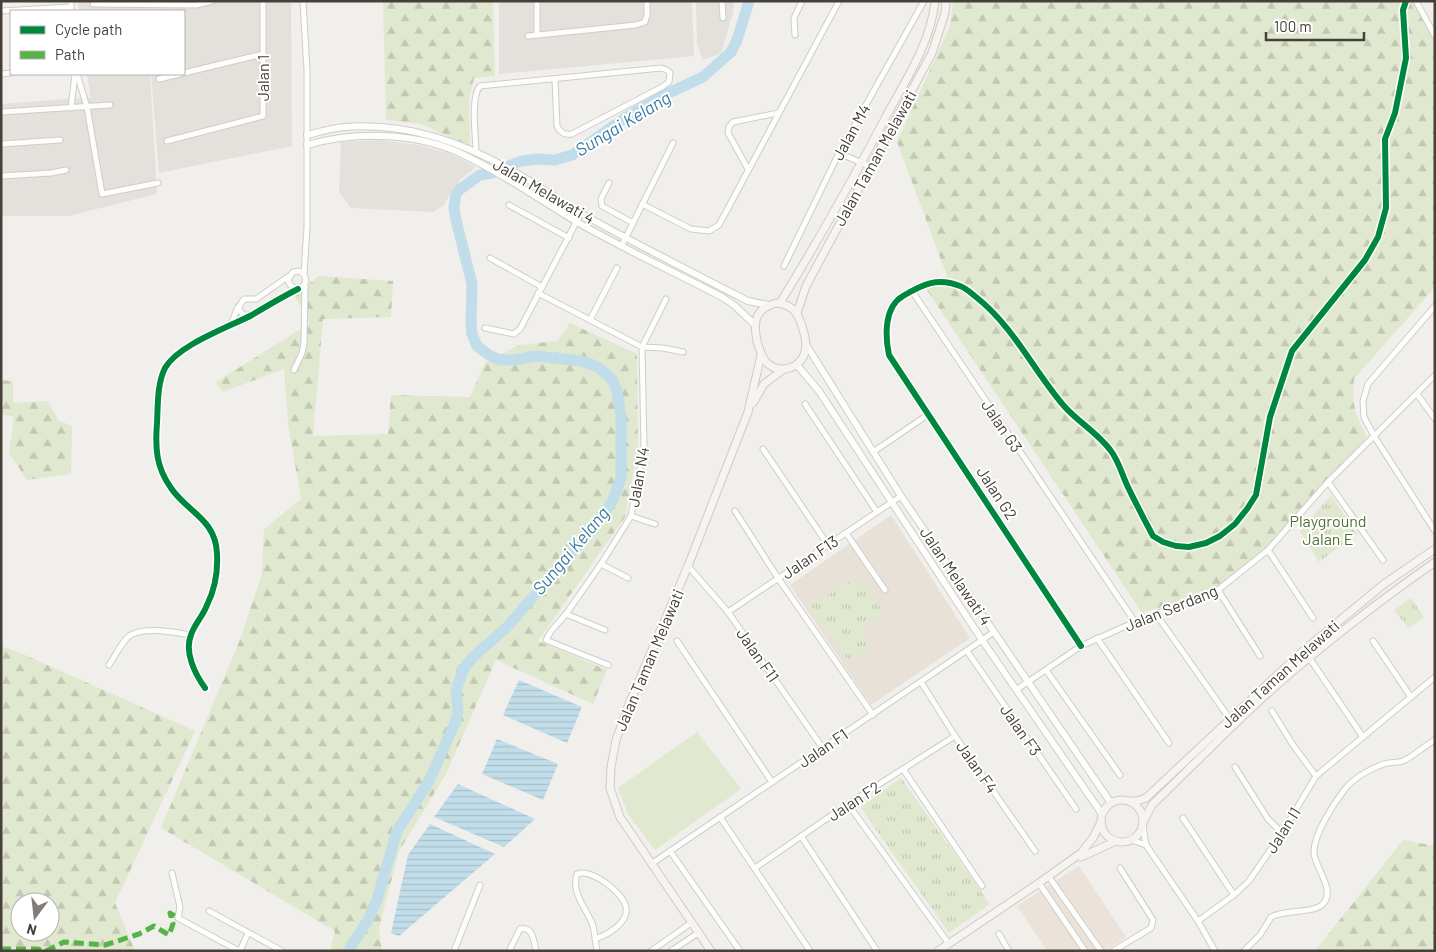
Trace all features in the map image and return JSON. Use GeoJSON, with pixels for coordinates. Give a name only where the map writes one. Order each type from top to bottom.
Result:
{"type":"FeatureCollection","features":[{"type":"Feature","properties":{"kind":"main road","name":"Jalan Taman Melawati"},"geometry":{"type":"LineString","coordinates":[[780,303],[862,162],[922,49],[934,11],[935,1]]}},
{"type":"Feature","properties":{"kind":"main road","name":"Jalan Taman Melawati"},"geometry":{"type":"LineString","coordinates":[[797,313],[806,286],[932,53],[945,13],[946,1]]}},
{"type":"Feature","properties":{"kind":"main road"},"geometry":{"type":"LineString","coordinates":[[780,303],[793,308],[801,319],[807,346],[804,355],[793,368],[784,369],[771,366],[761,355],[754,324],[762,309],[768,305],[780,303]]}},
{"type":"Feature","properties":{"kind":"main road","name":"Jalan Taman Melawati"},"geometry":{"type":"LineString","coordinates":[[711,951],[620,817],[610,788],[611,767],[616,740],[629,704],[688,566],[748,412],[761,355]]}},
{"type":"Feature","properties":{"kind":"main road","name":"Jalan Taman Melawati"},"geometry":{"type":"LineString","coordinates":[[748,412],[769,378],[784,369]]}},
{"type":"Feature","properties":{"kind":"main road","name":"Jalan Taman Melawati"},"geometry":{"type":"LineString","coordinates":[[1129,801],[1138,801],[1146,798],[1304,650],[1384,584],[1435,549]]}},
{"type":"Feature","properties":{"kind":"main road","name":"Jalan Taman Melawati"},"geometry":{"type":"LineString","coordinates":[[1143,824],[1152,805],[1234,726],[1309,658],[1404,583],[1435,562]]}},
{"type":"Feature","properties":{"kind":"main road"},"geometry":{"type":"LineString","coordinates":[[938,951],[1050,877],[1082,853],[1093,838],[1105,808],[1111,803],[1120,800],[1129,801],[1137,805],[1142,813],[1143,824],[1141,831],[1132,840],[1124,842],[1116,841],[1105,834],[1101,822]]}},
{"type":"Feature","properties":{"kind":"main road"},"geometry":{"type":"LineString","coordinates":[[1063,867],[1092,851],[1116,841]]}},
{"type":"Feature","properties":{"kind":"street"},"geometry":{"type":"LineString","coordinates":[[93,4],[196,5],[212,1]]}},
{"type":"Feature","properties":{"kind":"street","name":"Jalan 1"},"geometry":{"type":"LineString","coordinates":[[167,141],[263,116],[263,1]]}},
{"type":"Feature","properties":{"kind":"street"},"geometry":{"type":"LineString","coordinates":[[294,370],[302,353],[304,343],[304,285],[306,282],[304,274],[307,227],[307,71],[303,1]]}},
{"type":"Feature","properties":{"kind":"street"},"geometry":{"type":"LineString","coordinates":[[537,1],[537,35]]}},
{"type":"Feature","properties":{"kind":"street"},"geometry":{"type":"LineString","coordinates":[[528,36],[636,26],[645,22],[647,1]]}},
{"type":"Feature","properties":{"kind":"street"},"geometry":{"type":"LineString","coordinates":[[722,1],[723,18]]}},
{"type":"Feature","properties":{"kind":"street"},"geometry":{"type":"LineString","coordinates":[[795,35],[794,18],[802,1]]}},
{"type":"Feature","properties":{"kind":"street"},"geometry":{"type":"LineString","coordinates":[[642,204],[691,229],[709,231],[719,225],[839,1]]}},
{"type":"Feature","properties":{"kind":"street","name":"Jalan M4"},"geometry":{"type":"LineString","coordinates":[[784,266],[839,153],[924,1]]}},
{"type":"Feature","properties":{"kind":"street"},"geometry":{"type":"LineString","coordinates":[[912,291],[937,280],[949,282],[963,286],[987,305],[1014,336],[1063,405],[1111,451],[1153,536],[1163,542],[1176,546],[1189,547],[1206,543],[1220,536],[1235,524],[1247,510],[1256,494],[1270,417],[1292,351],[1365,260],[1378,237],[1384,220],[1386,208],[1385,139],[1395,113],[1406,58],[1403,10],[1406,1]]}},
{"type":"Feature","properties":{"kind":"street"},"geometry":{"type":"LineString","coordinates":[[1416,1],[1435,36]]}},
{"type":"Feature","properties":{"kind":"street"},"geometry":{"type":"LineString","coordinates":[[15,10],[71,6]]}},
{"type":"Feature","properties":{"kind":"street"},"geometry":{"type":"LineString","coordinates":[[185,73],[263,54]]}},
{"type":"Feature","properties":{"kind":"street"},"geometry":{"type":"LineString","coordinates":[[476,152],[476,93],[480,86],[660,68],[670,73],[668,82],[662,87],[572,134],[565,135],[560,132],[557,126],[555,80]]}},
{"type":"Feature","properties":{"kind":"street"},"geometry":{"type":"LineString","coordinates":[[76,75],[87,107],[102,194],[158,182]]}},
{"type":"Feature","properties":{"kind":"street"},"geometry":{"type":"LineString","coordinates":[[71,108],[76,75]]}},
{"type":"Feature","properties":{"kind":"street"},"geometry":{"type":"LineString","coordinates":[[159,79],[176,75]]}},
{"type":"Feature","properties":{"kind":"street"},"geometry":{"type":"LineString","coordinates":[[1,112],[110,105]]}},
{"type":"Feature","properties":{"kind":"street"},"geometry":{"type":"LineString","coordinates":[[748,169],[728,132],[728,127],[733,122],[740,120],[778,113]]}},
{"type":"Feature","properties":{"kind":"street","name":"Jalan Melawati 4"},"geometry":{"type":"LineString","coordinates":[[307,135],[346,127],[382,127],[405,129],[444,138],[519,174],[581,213],[626,238],[748,301],[768,305]]}},
{"type":"Feature","properties":{"kind":"street","name":"Jalan Melawati 4"},"geometry":{"type":"LineString","coordinates":[[307,145],[327,140],[364,137],[420,140],[466,155],[577,222],[722,297],[734,305],[754,324]]}},
{"type":"Feature","properties":{"kind":"street"},"geometry":{"type":"LineString","coordinates":[[1,144],[60,140]]}},
{"type":"Feature","properties":{"kind":"street"},"geometry":{"type":"LineString","coordinates":[[622,245],[673,143]]}},
{"type":"Feature","properties":{"kind":"street"},"geometry":{"type":"LineString","coordinates":[[839,153],[871,167]]}},
{"type":"Feature","properties":{"kind":"street"},"geometry":{"type":"LineString","coordinates":[[1,176],[50,173],[66,170]]}},
{"type":"Feature","properties":{"kind":"street"},"geometry":{"type":"LineString","coordinates":[[608,183],[601,199],[602,206],[633,223]]}},
{"type":"Feature","properties":{"kind":"street"},"geometry":{"type":"LineString","coordinates":[[509,205],[569,238]]}},
{"type":"Feature","properties":{"kind":"street"},"geometry":{"type":"LineString","coordinates":[[485,328],[514,334],[520,329],[581,213]]}},
{"type":"Feature","properties":{"kind":"street"},"geometry":{"type":"LineString","coordinates":[[490,258],[542,287]]}},
{"type":"Feature","properties":{"kind":"street"},"geometry":{"type":"LineString","coordinates":[[590,320],[617,268]]}},
{"type":"Feature","properties":{"kind":"street"},"geometry":{"type":"LineString","coordinates":[[231,325],[244,299],[256,299],[293,272],[304,274]]}},
{"type":"Feature","properties":{"kind":"street"},"geometry":{"type":"LineString","coordinates":[[289,276],[289,284],[298,289]]}},
{"type":"Feature","properties":{"kind":"street"},"geometry":{"type":"LineString","coordinates":[[205,688],[194,669],[189,647],[190,635],[207,606],[216,580],[217,548],[213,534],[198,514],[176,496],[169,486],[158,460],[156,447],[159,390],[162,374],[177,354],[206,336],[251,315],[304,285]]}},
{"type":"Feature","properties":{"kind":"street","name":"Jalan G2"},"geometry":{"type":"LineString","coordinates":[[912,291],[900,298],[888,319],[886,339],[889,354],[1081,646]]}},
{"type":"Feature","properties":{"kind":"street","name":"Jalan G3"},"geometry":{"type":"LineString","coordinates":[[912,291],[1135,622]]}},
{"type":"Feature","properties":{"kind":"street"},"geometry":{"type":"LineString","coordinates":[[538,293],[642,347],[663,348],[682,352]]}},
{"type":"Feature","properties":{"kind":"street"},"geometry":{"type":"LineString","coordinates":[[256,299],[260,310]]}},
{"type":"Feature","properties":{"kind":"street"},"geometry":{"type":"LineString","coordinates":[[642,347],[666,299]]}},
{"type":"Feature","properties":{"kind":"street"},"geometry":{"type":"LineString","coordinates":[[240,304],[240,313],[251,315]]}},
{"type":"Feature","properties":{"kind":"street"},"geometry":{"type":"LineString","coordinates":[[1435,306],[1368,384],[1363,401],[1364,417],[1374,436],[1435,531]]}},
{"type":"Feature","properties":{"kind":"street","name":"Jalan Melawati 4"},"geometry":{"type":"LineString","coordinates":[[807,346],[901,496],[1111,803]]}},
{"type":"Feature","properties":{"kind":"street","name":"Jalan N4"},"geometry":{"type":"LineString","coordinates":[[608,664],[546,640],[601,564],[631,516],[644,448],[642,347]]}},
{"type":"Feature","properties":{"kind":"street","name":"Jalan Melawati 4"},"geometry":{"type":"LineString","coordinates":[[797,365],[819,391],[982,640],[1102,814]]}},
{"type":"Feature","properties":{"kind":"street","name":"Jalan Serdang"},"geometry":{"type":"LineString","coordinates":[[1016,690],[1081,646],[1097,638],[1218,590],[1268,550],[1328,482],[1435,375]]}},
{"type":"Feature","properties":{"kind":"street"},"geometry":{"type":"LineString","coordinates":[[1417,394],[1435,419]]}},
{"type":"Feature","properties":{"kind":"street"},"geometry":{"type":"LineString","coordinates":[[804,404],[877,512]]}},
{"type":"Feature","properties":{"kind":"street"},"geometry":{"type":"LineString","coordinates":[[873,452],[929,414]]}},
{"type":"Feature","properties":{"kind":"street"},"geometry":{"type":"LineString","coordinates":[[763,449],[828,545]]}},
{"type":"Feature","properties":{"kind":"street"},"geometry":{"type":"LineString","coordinates":[[1328,482],[1383,560]]}},
{"type":"Feature","properties":{"kind":"street","name":"Jalan F13"},"geometry":{"type":"LineString","coordinates":[[728,612],[901,496]]}},
{"type":"Feature","properties":{"kind":"street"},"geometry":{"type":"LineString","coordinates":[[735,511],[778,578],[873,715]]}},
{"type":"Feature","properties":{"kind":"street"},"geometry":{"type":"LineString","coordinates":[[631,516],[655,524]]}},
{"type":"Feature","properties":{"kind":"street"},"geometry":{"type":"LineString","coordinates":[[846,533],[885,590]]}},
{"type":"Feature","properties":{"kind":"street"},"geometry":{"type":"LineString","coordinates":[[1268,550],[1313,618]]}},
{"type":"Feature","properties":{"kind":"street"},"geometry":{"type":"LineString","coordinates":[[601,564],[628,578]]}},
{"type":"Feature","properties":{"kind":"street","name":"Jalan F11"},"geometry":{"type":"LineString","coordinates":[[688,566],[728,612],[822,747]]}},
{"type":"Feature","properties":{"kind":"street"},"geometry":{"type":"LineString","coordinates":[[1218,590],[1260,656]]}},
{"type":"Feature","properties":{"kind":"street"},"geometry":{"type":"LineString","coordinates":[[566,614],[605,630]]}},
{"type":"Feature","properties":{"kind":"street"},"geometry":{"type":"LineString","coordinates":[[1156,614],[1234,726]]}},
{"type":"Feature","properties":{"kind":"street"},"geometry":{"type":"LineString","coordinates":[[110,665],[128,637],[137,633],[170,631],[190,635]]}},
{"type":"Feature","properties":{"kind":"street","name":"Jalan F1"},"geometry":{"type":"LineString","coordinates":[[651,864],[994,632]]}},
{"type":"Feature","properties":{"kind":"street"},"geometry":{"type":"LineString","coordinates":[[1097,638],[1169,743]]}},
{"type":"Feature","properties":{"kind":"street"},"geometry":{"type":"LineString","coordinates":[[677,641],[772,782]]}},
{"type":"Feature","properties":{"kind":"street"},"geometry":{"type":"LineString","coordinates":[[1373,641],[1411,697]]}},
{"type":"Feature","properties":{"kind":"street"},"geometry":{"type":"LineString","coordinates":[[1304,650],[1363,737]]}},
{"type":"Feature","properties":{"kind":"street","name":"Jalan F3"},"geometry":{"type":"LineString","coordinates":[[966,651],[1076,809]]}},
{"type":"Feature","properties":{"kind":"street"},"geometry":{"type":"LineString","coordinates":[[1046,670],[1120,775]]}},
{"type":"Feature","properties":{"kind":"street","name":"Jalan I1"},"geometry":{"type":"LineString","coordinates":[[1198,922],[1234,895],[1249,881],[1282,833],[1316,776],[1435,677]]}},
{"type":"Feature","properties":{"kind":"street","name":"Jalan F4"},"geometry":{"type":"LineString","coordinates":[[920,682],[1035,851]]}},
{"type":"Feature","properties":{"kind":"street"},"geometry":{"type":"LineString","coordinates":[[1272,712],[1316,776]]}},
{"type":"Feature","properties":{"kind":"street","name":"Jalan F2"},"geometry":{"type":"LineString","coordinates":[[755,868],[848,804],[955,736]]}},
{"type":"Feature","properties":{"kind":"street"},"geometry":{"type":"LineString","coordinates":[[1244,951],[1260,935],[1271,917],[1316,908],[1323,904],[1327,896],[1326,886],[1314,854],[1316,840],[1335,803],[1347,787],[1368,771],[1385,763],[1402,761],[1435,740]]}},
{"type":"Feature","properties":{"kind":"street"},"geometry":{"type":"LineString","coordinates":[[1235,767],[1268,820],[1282,833]]}},
{"type":"Feature","properties":{"kind":"street"},"geometry":{"type":"LineString","coordinates":[[903,769],[982,886]]}},
{"type":"Feature","properties":{"kind":"street"},"geometry":{"type":"LineString","coordinates":[[848,804],[948,944]]}},
{"type":"Feature","properties":{"kind":"street"},"geometry":{"type":"LineString","coordinates":[[720,817],[810,951]]}},
{"type":"Feature","properties":{"kind":"street"},"geometry":{"type":"LineString","coordinates":[[1183,818],[1234,895]]}},
{"type":"Feature","properties":{"kind":"street"},"geometry":{"type":"LineString","coordinates":[[1143,824],[1146,845],[1198,922],[1215,951]]}},
{"type":"Feature","properties":{"kind":"street"},"geometry":{"type":"LineString","coordinates":[[801,836],[877,951]]}},
{"type":"Feature","properties":{"kind":"street"},"geometry":{"type":"LineString","coordinates":[[1132,840],[1146,845]]}},
{"type":"Feature","properties":{"kind":"street"},"geometry":{"type":"LineString","coordinates":[[670,851],[740,951]]}},
{"type":"Feature","properties":{"kind":"street"},"geometry":{"type":"LineString","coordinates":[[1113,951],[1151,928],[1153,920],[1120,868]]}},
{"type":"Feature","properties":{"kind":"street"},"geometry":{"type":"LineString","coordinates":[[595,939],[605,936],[620,924],[626,913],[626,907],[612,888],[598,876],[581,872],[577,874],[574,881],[575,890],[593,925],[595,939],[597,951]]}},
{"type":"Feature","properties":{"kind":"street"},"geometry":{"type":"LineString","coordinates":[[172,873],[180,906],[178,918],[240,951],[248,933]]}},
{"type":"Feature","properties":{"kind":"street"},"geometry":{"type":"LineString","coordinates":[[1050,877],[1101,951]]}},
{"type":"Feature","properties":{"kind":"street"},"geometry":{"type":"LineString","coordinates":[[1039,884],[1085,951]]}},
{"type":"Feature","properties":{"kind":"street"},"geometry":{"type":"LineString","coordinates":[[454,951],[480,885]]}},
{"type":"Feature","properties":{"kind":"street"},"geometry":{"type":"LineString","coordinates":[[209,912],[282,951]]}},
{"type":"Feature","properties":{"kind":"street"},"geometry":{"type":"LineString","coordinates":[[651,951],[691,923]]}},
{"type":"Feature","properties":{"kind":"street"},"geometry":{"type":"LineString","coordinates":[[509,951],[520,929],[523,928],[528,929],[532,934],[536,951]]}},
{"type":"Feature","properties":{"kind":"street"},"geometry":{"type":"LineString","coordinates":[[671,951],[698,933]]}},
{"type":"Feature","properties":{"kind":"street"},"geometry":{"type":"LineString","coordinates":[[999,934],[1010,951]]}},
{"type":"Feature","properties":{"kind":"shaded area"},"geometry":{"type":"Polygon","coordinates":[[[78,1],[291,1],[292,146],[159,173],[151,75],[185,75],[185,10],[79,10],[78,1]]]}},
{"type":"Feature","properties":{"kind":"shaded area"},"geometry":{"type":"Polygon","coordinates":[[[499,1],[692,1],[694,56],[499,74],[499,1]]]}},
{"type":"Feature","properties":{"kind":"shaded area"},"geometry":{"type":"Polygon","coordinates":[[[696,1],[734,1],[733,13],[721,53],[703,60],[697,44],[696,1]]]}},
{"type":"Feature","properties":{"kind":"shaded area"},"geometry":{"type":"Polygon","coordinates":[[[87,75],[150,75],[157,194],[68,216],[1,216],[1,104],[91,98],[87,75]]]}},
{"type":"Feature","properties":{"kind":"shaded area"},"geometry":{"type":"Polygon","coordinates":[[[379,140],[418,145],[451,154],[476,167],[461,179],[444,205],[433,212],[351,208],[339,192],[341,142],[379,140]]]}},
{"type":"Feature","properties":{"kind":"shaded area"},"geometry":{"type":"Polygon","coordinates":[[[891,515],[970,638],[871,705],[790,585],[891,515]]]}},
{"type":"Feature","properties":{"kind":"shaded area"},"geometry":{"type":"Polygon","coordinates":[[[1079,866],[1126,937],[1104,951],[1047,951],[1017,906],[1079,866]]]}},
{"type":"Feature","properties":{"kind":"green space"},"geometry":{"type":"Polygon","coordinates":[[[383,1],[493,1],[495,76],[474,78],[469,99],[470,146],[421,124],[386,120],[383,1]]]}},
{"type":"Feature","properties":{"kind":"green space"},"geometry":{"type":"Polygon","coordinates":[[[953,1],[1416,1],[1435,39],[1435,287],[1354,379],[1353,397],[1355,410],[1368,439],[1266,551],[1221,588],[1142,613],[927,290],[947,276],[897,142],[950,26],[953,1]]]}},
{"type":"Feature","properties":{"kind":"green space"},"geometry":{"type":"Polygon","coordinates":[[[318,276],[393,281],[391,317],[323,319],[313,436],[388,434],[391,395],[470,397],[485,363],[519,345],[557,341],[570,323],[637,354],[638,448],[625,517],[538,641],[607,670],[593,704],[496,660],[446,774],[399,851],[379,928],[382,951],[330,951],[335,931],[161,828],[241,637],[262,573],[264,529],[301,499],[288,423],[284,369],[223,392],[216,382],[310,323],[295,297],[318,276]]]}},
{"type":"Feature","properties":{"kind":"green space"},"geometry":{"type":"Polygon","coordinates":[[[1,380],[13,381],[13,403],[48,401],[58,420],[72,426],[71,474],[27,480],[9,453],[14,417],[1,414],[1,380]]]}},
{"type":"Feature","properties":{"kind":"green space","name":"Playground Jalan E"},"geometry":{"type":"Polygon","coordinates":[[[1331,495],[1357,534],[1319,562],[1300,531],[1331,495]]]}},
{"type":"Feature","properties":{"kind":"green space"},"geometry":{"type":"Polygon","coordinates":[[[859,577],[885,614],[862,627],[870,644],[850,662],[808,606],[859,577]]]}},
{"type":"Feature","properties":{"kind":"green space"},"geometry":{"type":"Polygon","coordinates":[[[1411,598],[1424,617],[1408,628],[1394,610],[1411,598]]]}},
{"type":"Feature","properties":{"kind":"green space"},"geometry":{"type":"Polygon","coordinates":[[[1,646],[23,654],[195,731],[115,903],[135,951],[1,951],[1,646]]]}},
{"type":"Feature","properties":{"kind":"green space"},"geometry":{"type":"Polygon","coordinates":[[[697,732],[741,789],[655,850],[628,814],[618,788],[697,732]]]}},
{"type":"Feature","properties":{"kind":"green space"},"geometry":{"type":"Polygon","coordinates":[[[901,778],[990,904],[949,933],[860,807],[901,778]]]}},
{"type":"Feature","properties":{"kind":"green space"},"geometry":{"type":"Polygon","coordinates":[[[1403,840],[1435,846],[1435,951],[1315,951],[1403,840]]]}},
{"type":"Feature","properties":{"kind":"water"},"geometry":{"type":"Polygon","coordinates":[[[519,680],[582,707],[567,743],[503,715],[519,680]]]}},
{"type":"Feature","properties":{"kind":"water"},"geometry":{"type":"Polygon","coordinates":[[[497,739],[558,764],[543,800],[482,774],[497,739]]]}},
{"type":"Feature","properties":{"kind":"water"},"geometry":{"type":"Polygon","coordinates":[[[458,784],[535,819],[504,847],[434,817],[458,784]]]}},
{"type":"Feature","properties":{"kind":"water"},"geometry":{"type":"Polygon","coordinates":[[[430,824],[495,854],[399,936],[391,933],[408,855],[430,824]]]}},
{"type":"Feature","properties":{"kind":"waterway","name":"Sungai Kelang"},"geometry":{"type":"LineString","coordinates":[[348,951],[368,920],[377,900],[397,831],[428,783],[455,723],[458,712],[456,690],[464,668],[472,658],[507,627],[593,528],[612,502],[621,478],[621,416],[617,391],[612,379],[598,367],[582,361],[536,356],[514,360],[500,360],[477,346],[472,334],[471,322],[472,284],[454,208],[456,194],[480,175],[492,173],[521,161],[537,159],[555,160],[572,155],[625,118],[662,96],[703,77],[731,52],[737,40],[749,1]]}},
{"type":"Feature","properties":{"kind":"marked path"},"geometry":{"type":"LineString","coordinates":[[46,951],[64,942],[105,945],[139,934],[154,926],[169,935],[173,924],[170,913],[178,918]]}},
{"type":"Feature","properties":{"kind":"marked path"},"geometry":{"type":"LineString","coordinates":[[1,949],[38,949],[43,951]]}},
{"type":"Feature","properties":{"kind":"cycle path"},"geometry":{"type":"LineString","coordinates":[[1081,646],[889,355],[887,322],[892,307],[903,296],[931,283],[952,283],[966,289],[989,309],[1012,335],[1064,406],[1111,451],[1153,536],[1163,542],[1176,546],[1189,547],[1206,543],[1220,536],[1235,524],[1256,495],[1270,417],[1292,351],[1365,260],[1378,237],[1386,208],[1385,139],[1395,113],[1406,58],[1403,10],[1406,1]]}},
{"type":"Feature","properties":{"kind":"cycle path"},"geometry":{"type":"LineString","coordinates":[[205,688],[192,663],[189,642],[192,631],[205,609],[214,587],[217,554],[212,532],[171,488],[159,465],[156,441],[159,388],[162,374],[172,360],[192,344],[252,315],[298,289]]}}]}
